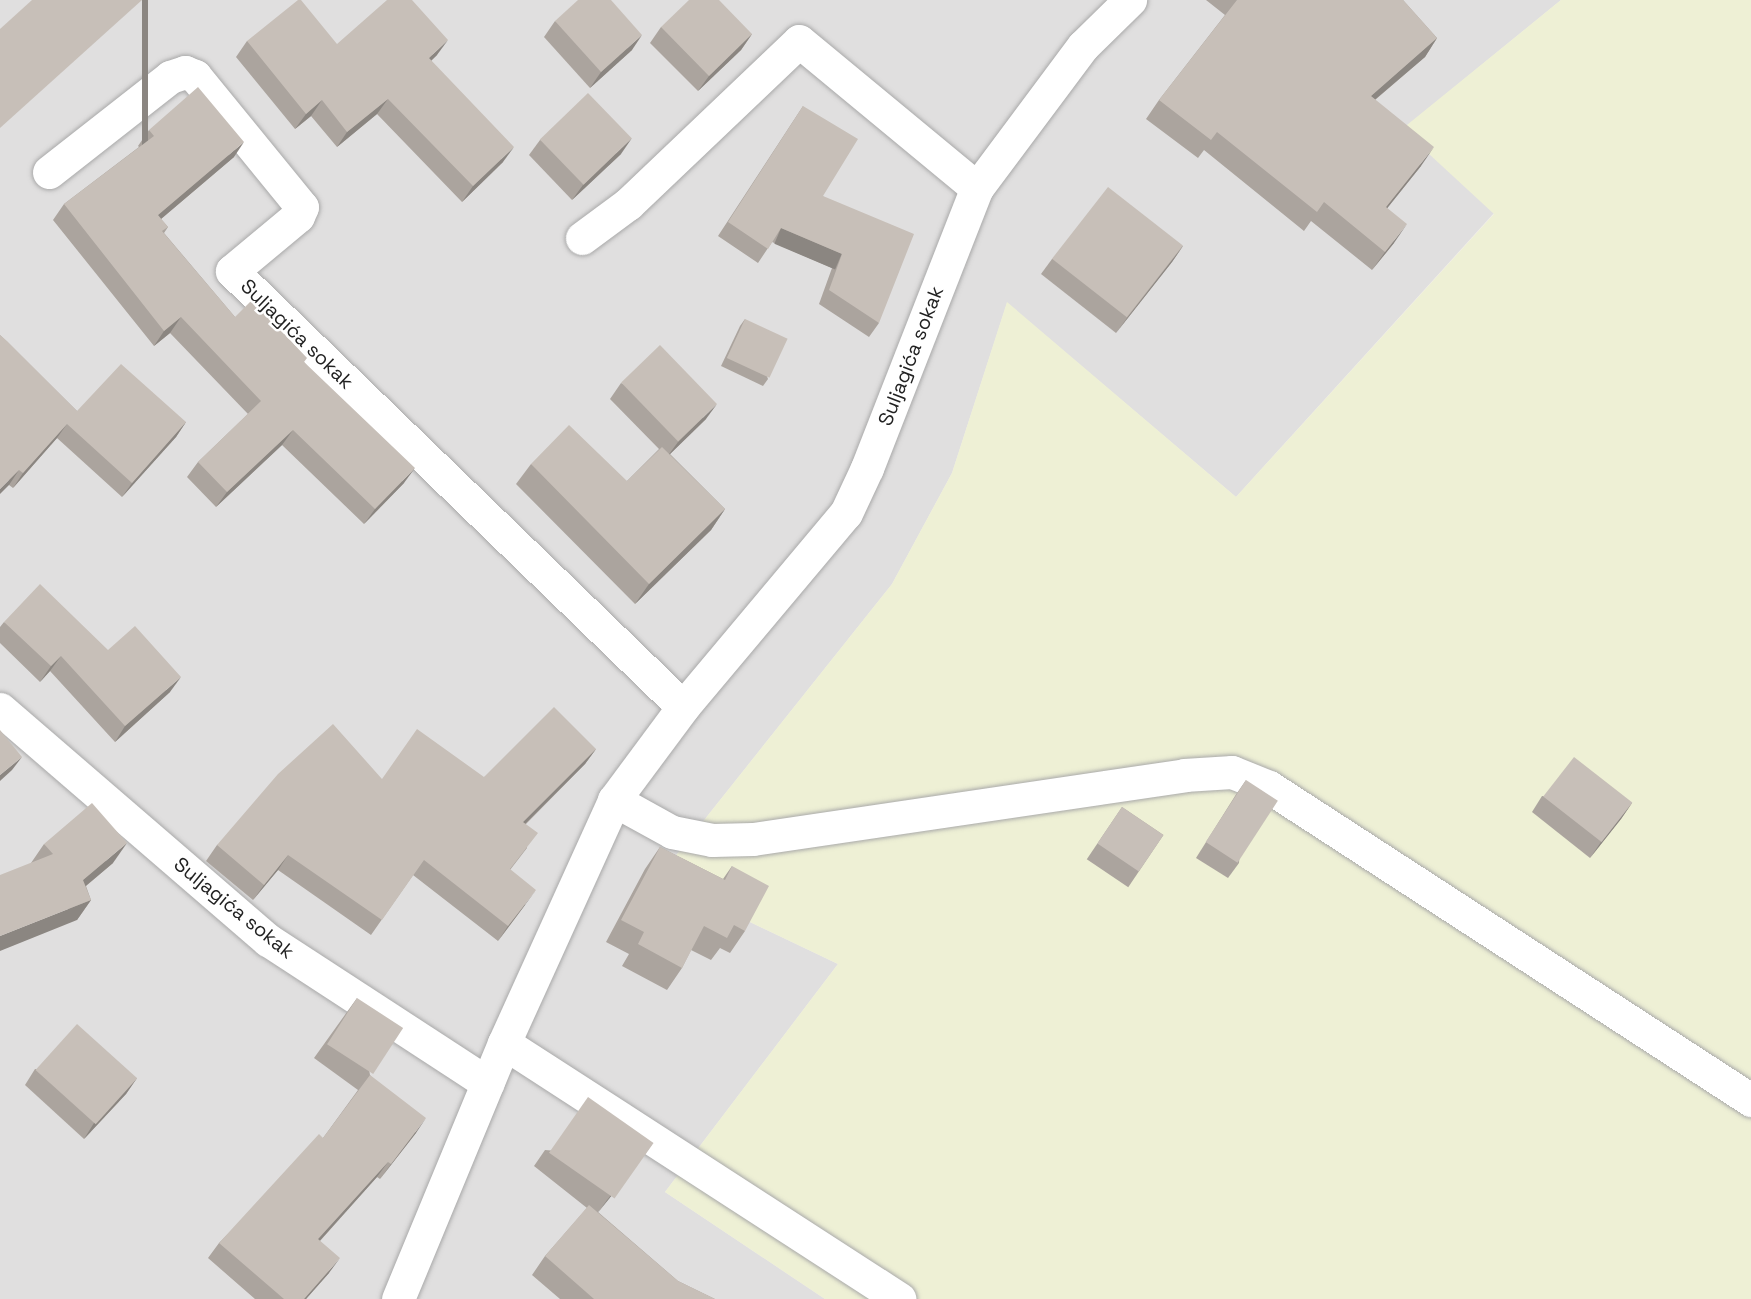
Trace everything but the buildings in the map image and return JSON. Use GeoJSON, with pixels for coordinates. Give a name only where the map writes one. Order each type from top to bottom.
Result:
{"type":"FeatureCollection","features":[{"type":"Feature","properties":{"kind":"street","name":"Suljagića sokak"},"geometry":{"type":"LineString","coordinates":[[398,1299],[504,1043],[614,800],[683,707],[846,513],[867,468],[977,188],[1083,46],[1130,0]]}},
{"type":"Feature","properties":{"kind":"street"},"geometry":{"type":"LineString","coordinates":[[582,238],[628,204],[799,41],[977,188]]}},
{"type":"Feature","properties":{"kind":"street","name":"Suljagića sokak"},"geometry":{"type":"LineString","coordinates":[[49,172],[170,77],[185,72],[195,76],[302,207],[298,216],[232,271],[683,707]]}},
{"type":"Feature","properties":{"kind":"street","name":"Suljagića sokak"},"geometry":{"type":"LineString","coordinates":[[0,710],[268,940],[487,1083]]}},
{"type":"Feature","properties":{"kind":"street"},"geometry":{"type":"LineString","coordinates":[[614,800],[672,832],[712,840],[753,840],[1184,774],[1232,772],[1269,787],[1751,1100]]}},
{"type":"Feature","properties":{"kind":"street"},"geometry":{"type":"LineString","coordinates":[[504,1043],[899,1299]]}},
{"type":"Feature","properties":{"kind":"shaded area"},"geometry":{"type":"Polygon","coordinates":[[[0,0],[1561,0],[1403,129],[1494,213],[1236,497],[1007,303],[952,473],[892,584],[658,878],[838,964],[665,1192],[825,1299],[0,1299],[0,0]]]}},
{"type":"Feature","properties":{"kind":"green space"},"geometry":{"type":"Polygon","coordinates":[[[1561,0],[1751,0],[1751,1299],[825,1299],[665,1192],[838,964],[658,878],[892,584],[952,473],[1007,302],[1236,497],[1494,214],[1402,129],[1561,0]]]}}]}
